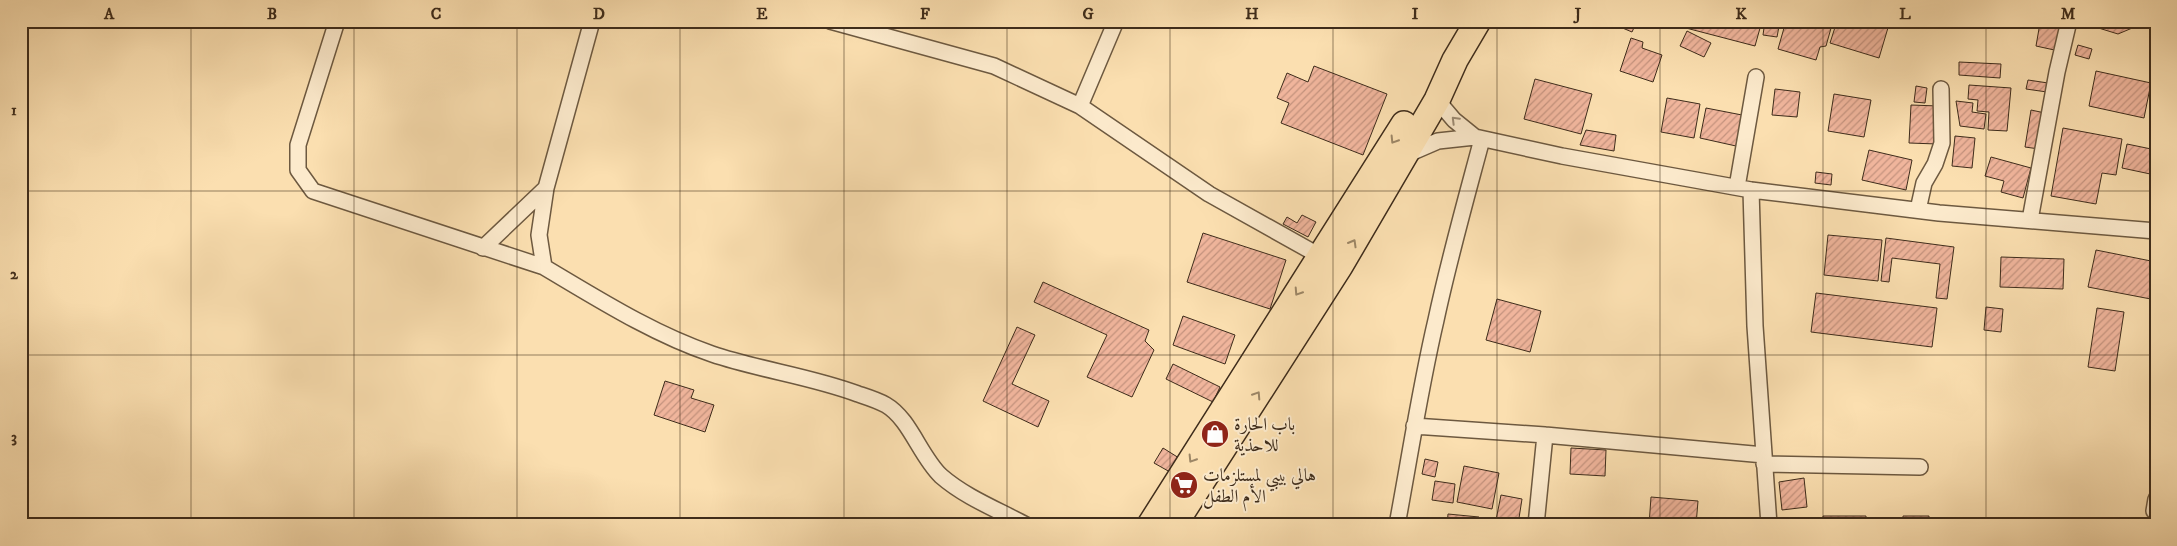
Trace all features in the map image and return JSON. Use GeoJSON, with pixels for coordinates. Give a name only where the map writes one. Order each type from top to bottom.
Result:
{"type":"FeatureCollection","features":[{"type":"Feature","properties":{"kind":"highway"},"geometry":{"type":"LineString","coordinates":[[1150,525],[1234,412],[1330,262],[1405,156],[1437,100],[1455,60],[1478,21]]}},
{"type":"Feature","properties":{"kind":"highway"},"geometry":{"type":"LineString","coordinates":[[1330,262],[1423,95],[1437,77],[1455,60]]}},
{"type":"Feature","properties":{"kind":"highway"},"geometry":{"type":"LineString","coordinates":[[1174,525],[1234,412]]}},
{"type":"Feature","properties":{"kind":"street"},"geometry":{"type":"LineString","coordinates":[[337,21],[298,145],[298,170],[313,191],[544,267],[623,314],[692,347],[714,355],[842,388],[884,404],[898,414],[911,436],[940,475],[962,492],[1026,525]]}},
{"type":"Feature","properties":{"kind":"street"},"geometry":{"type":"LineString","coordinates":[[544,267],[539,235],[546,188],[592,21]]}},
{"type":"Feature","properties":{"kind":"street"},"geometry":{"type":"LineString","coordinates":[[830,21],[994,66],[1080,106],[1209,194],[1330,262]]}},
{"type":"Feature","properties":{"kind":"street"},"geometry":{"type":"LineString","coordinates":[[1080,106],[1116,21]]}},
{"type":"Feature","properties":{"kind":"street"},"geometry":{"type":"LineString","coordinates":[[2030,220],[2057,72],[2069,21]]}},
{"type":"Feature","properties":{"kind":"street"},"geometry":{"type":"LineString","coordinates":[[1756,77],[1744,188],[1769,525]]}},
{"type":"Feature","properties":{"kind":"street"},"geometry":{"type":"LineString","coordinates":[[1918,210],[1924,183],[1935,164],[1942,143],[1941,89]]}},
{"type":"Feature","properties":{"kind":"street"},"geometry":{"type":"LineString","coordinates":[[1437,100],[1454,120],[1479,138]]}},
{"type":"Feature","properties":{"kind":"street"},"geometry":{"type":"LineString","coordinates":[[1405,156],[1438,141],[1479,138],[1562,156],[1744,188],[1918,210],[2156,231]]}},
{"type":"Feature","properties":{"kind":"street"},"geometry":{"type":"LineString","coordinates":[[1397,525],[1414,426],[1445,278],[1479,138]]}},
{"type":"Feature","properties":{"kind":"street"},"geometry":{"type":"LineString","coordinates":[[483,248],[546,188]]}},
{"type":"Feature","properties":{"kind":"street"},"geometry":{"type":"LineString","coordinates":[[1414,426],[1545,435],[1764,460],[1920,467]]}},
{"type":"Feature","properties":{"kind":"street"},"geometry":{"type":"LineString","coordinates":[[1536,525],[1545,435]]}},
{"type":"Feature","properties":{"kind":"building"},"geometry":{"type":"Polygon","coordinates":[[[1606,21],[1637,21],[1632,32],[1606,21]]]}},
{"type":"Feature","properties":{"kind":"building"},"geometry":{"type":"Polygon","coordinates":[[[1688,21],[1762,21],[1755,46],[1686,28],[1688,21]]]}},
{"type":"Feature","properties":{"kind":"building"},"geometry":{"type":"Polygon","coordinates":[[[1765,21],[1780,21],[1777,37],[1763,35],[1765,21]]]}},
{"type":"Feature","properties":{"kind":"building"},"geometry":{"type":"Polygon","coordinates":[[[1786,21],[1833,21],[1826,46],[1820,47],[1816,60],[1778,49],[1786,21]]]}},
{"type":"Feature","properties":{"kind":"building"},"geometry":{"type":"Polygon","coordinates":[[[1837,21],[1890,21],[1879,58],[1830,43],[1837,21]]]}},
{"type":"Feature","properties":{"kind":"building"},"geometry":{"type":"Polygon","coordinates":[[[2021,21],[2040,21],[2039,25],[2021,21]]]}},
{"type":"Feature","properties":{"kind":"building"},"geometry":{"type":"Polygon","coordinates":[[[2047,21],[2064,21],[2059,51],[2036,46],[2040,23],[2047,25],[2047,21]]]}},
{"type":"Feature","properties":{"kind":"building"},"geometry":{"type":"Polygon","coordinates":[[[2087,21],[2135,21],[2137,26],[2118,34],[2092,26],[2087,21]]]}},
{"type":"Feature","properties":{"kind":"building"},"geometry":{"type":"Polygon","coordinates":[[[1687,31],[1711,43],[1704,57],[1680,46],[1687,31]]]}},
{"type":"Feature","properties":{"kind":"building"},"geometry":{"type":"Polygon","coordinates":[[[1631,38],[1643,42],[1642,48],[1662,55],[1653,82],[1620,71],[1631,38]]]}},
{"type":"Feature","properties":{"kind":"building"},"geometry":{"type":"Polygon","coordinates":[[[2078,45],[2092,49],[2089,59],[2075,55],[2078,45]]]}},
{"type":"Feature","properties":{"kind":"building"},"geometry":{"type":"Polygon","coordinates":[[[1959,62],[2001,64],[2000,78],[1959,75],[1959,62]]]}},
{"type":"Feature","properties":{"kind":"building"},"geometry":{"type":"Polygon","coordinates":[[[1314,66],[1387,94],[1363,155],[1281,123],[1289,103],[1277,98],[1287,73],[1308,82],[1314,66]]]}},
{"type":"Feature","properties":{"kind":"building"},"geometry":{"type":"Polygon","coordinates":[[[2096,71],[2151,83],[2144,118],[2089,106],[2096,71]]]}},
{"type":"Feature","properties":{"kind":"building"},"geometry":{"type":"Polygon","coordinates":[[[1535,79],[1592,94],[1581,134],[1524,119],[1535,79]]]}},
{"type":"Feature","properties":{"kind":"building"},"geometry":{"type":"Polygon","coordinates":[[[2028,80],[2048,83],[2047,92],[2026,89],[2028,80]]]}},
{"type":"Feature","properties":{"kind":"building"},"geometry":{"type":"Polygon","coordinates":[[[1969,85],[2011,88],[2007,131],[1988,130],[1989,112],[1977,111],[1978,100],[1968,99],[1969,85]]]}},
{"type":"Feature","properties":{"kind":"building"},"geometry":{"type":"Polygon","coordinates":[[[1916,86],[1927,88],[1925,103],[1914,102],[1916,86]]]}},
{"type":"Feature","properties":{"kind":"building"},"geometry":{"type":"Polygon","coordinates":[[[1775,89],[1800,92],[1797,117],[1772,115],[1775,89]]]}},
{"type":"Feature","properties":{"kind":"building"},"geometry":{"type":"Polygon","coordinates":[[[1834,94],[1871,100],[1864,137],[1828,131],[1834,94]]]}},
{"type":"Feature","properties":{"kind":"building"},"geometry":{"type":"Polygon","coordinates":[[[1667,98],[1700,104],[1694,138],[1661,132],[1667,98]]]}},
{"type":"Feature","properties":{"kind":"building"},"geometry":{"type":"Polygon","coordinates":[[[1956,101],[1973,103],[1972,112],[1986,114],[1984,129],[1960,126],[1956,101]]]}},
{"type":"Feature","properties":{"kind":"building"},"geometry":{"type":"Polygon","coordinates":[[[1911,105],[1938,106],[1937,144],[1909,143],[1911,105]]]}},
{"type":"Feature","properties":{"kind":"building"},"geometry":{"type":"Polygon","coordinates":[[[1706,108],[1742,115],[1736,146],[1700,138],[1706,108]]]}},
{"type":"Feature","properties":{"kind":"building"},"geometry":{"type":"Polygon","coordinates":[[[2031,110],[2045,113],[2039,149],[2025,147],[2031,110]]]}},
{"type":"Feature","properties":{"kind":"building"},"geometry":{"type":"Polygon","coordinates":[[[2063,128],[2122,139],[2116,175],[2102,173],[2096,204],[2051,196],[2063,128]]]}},
{"type":"Feature","properties":{"kind":"building"},"geometry":{"type":"Polygon","coordinates":[[[1586,130],[1616,135],[1614,151],[1580,145],[1586,130]]]}},
{"type":"Feature","properties":{"kind":"building"},"geometry":{"type":"Polygon","coordinates":[[[1955,136],[1975,138],[1972,168],[1952,166],[1955,136]]]}},
{"type":"Feature","properties":{"kind":"building"},"geometry":{"type":"Polygon","coordinates":[[[2127,144],[2156,150],[2155,175],[2122,168],[2127,144]]]}},
{"type":"Feature","properties":{"kind":"building"},"geometry":{"type":"Polygon","coordinates":[[[1869,150],[1912,160],[1906,190],[1862,180],[1869,150]]]}},
{"type":"Feature","properties":{"kind":"building"},"geometry":{"type":"Polygon","coordinates":[[[1991,157],[2031,168],[2023,198],[2001,192],[2004,181],[1985,176],[1991,157]]]}},
{"type":"Feature","properties":{"kind":"building"},"geometry":{"type":"Polygon","coordinates":[[[1816,172],[1832,174],[1831,185],[1815,183],[1816,172]]]}},
{"type":"Feature","properties":{"kind":"building"},"geometry":{"type":"Polygon","coordinates":[[[1302,215],[1316,222],[1308,237],[1283,224],[1287,217],[1297,223],[1302,215]]]}},
{"type":"Feature","properties":{"kind":"building"},"geometry":{"type":"Polygon","coordinates":[[[1203,233],[1286,260],[1270,309],[1187,282],[1203,233]]]}},
{"type":"Feature","properties":{"kind":"building"},"geometry":{"type":"Polygon","coordinates":[[[1828,235],[1882,240],[1878,281],[1824,275],[1828,235]]]}},
{"type":"Feature","properties":{"kind":"building"},"geometry":{"type":"Polygon","coordinates":[[[1886,238],[1954,247],[1947,299],[1936,298],[1940,264],[1892,258],[1889,282],[1881,281],[1886,238]]]}},
{"type":"Feature","properties":{"kind":"building"},"geometry":{"type":"Polygon","coordinates":[[[2096,250],[2156,262],[2156,300],[2088,287],[2096,250]]]}},
{"type":"Feature","properties":{"kind":"building"},"geometry":{"type":"Polygon","coordinates":[[[2001,257],[2064,259],[2063,289],[2000,287],[2001,257]]]}},
{"type":"Feature","properties":{"kind":"building"},"geometry":{"type":"Polygon","coordinates":[[[1043,282],[1149,330],[1145,341],[1154,350],[1132,397],[1087,377],[1107,335],[1034,302],[1043,282]]]}},
{"type":"Feature","properties":{"kind":"building"},"geometry":{"type":"Polygon","coordinates":[[[1816,293],[1937,308],[1932,347],[1811,332],[1816,293]]]}},
{"type":"Feature","properties":{"kind":"building"},"geometry":{"type":"Polygon","coordinates":[[[1497,299],[1541,311],[1530,352],[1486,340],[1497,299]]]}},
{"type":"Feature","properties":{"kind":"building"},"geometry":{"type":"Polygon","coordinates":[[[1986,307],[2003,309],[2001,332],[1984,330],[1986,307]]]}},
{"type":"Feature","properties":{"kind":"building"},"geometry":{"type":"Polygon","coordinates":[[[2097,308],[2124,312],[2115,371],[2088,367],[2097,308]]]}},
{"type":"Feature","properties":{"kind":"building"},"geometry":{"type":"Polygon","coordinates":[[[1183,316],[1235,335],[1225,364],[1173,345],[1183,316]]]}},
{"type":"Feature","properties":{"kind":"building"},"geometry":{"type":"Polygon","coordinates":[[[1017,327],[1035,335],[1012,384],[1049,401],[1038,427],[983,401],[1017,327]]]}},
{"type":"Feature","properties":{"kind":"building"},"geometry":{"type":"Polygon","coordinates":[[[1173,364],[1220,387],[1213,402],[1166,379],[1173,364]]]}},
{"type":"Feature","properties":{"kind":"building"},"geometry":{"type":"Polygon","coordinates":[[[665,381],[694,390],[691,398],[714,405],[705,432],[654,415],[665,381]]]}},
{"type":"Feature","properties":{"kind":"building"},"geometry":{"type":"Polygon","coordinates":[[[1163,448],[1179,458],[1170,472],[1154,463],[1163,448]]]}},
{"type":"Feature","properties":{"kind":"building"},"geometry":{"type":"Polygon","coordinates":[[[1571,448],[1606,450],[1605,476],[1570,474],[1571,448]]]}},
{"type":"Feature","properties":{"kind":"building"},"geometry":{"type":"Polygon","coordinates":[[[1425,459],[1438,462],[1435,477],[1422,474],[1425,459]]]}},
{"type":"Feature","properties":{"kind":"building"},"geometry":{"type":"Polygon","coordinates":[[[1464,466],[1499,473],[1492,509],[1457,502],[1464,466]]]}},
{"type":"Feature","properties":{"kind":"building"},"geometry":{"type":"Polygon","coordinates":[[[1804,478],[1807,507],[1782,510],[1779,482],[1804,478]]]}},
{"type":"Feature","properties":{"kind":"building"},"geometry":{"type":"Polygon","coordinates":[[[1435,481],[1455,484],[1453,503],[1432,500],[1435,481]]]}},
{"type":"Feature","properties":{"kind":"building"},"geometry":{"type":"Polygon","coordinates":[[[1501,495],[1522,499],[1519,518],[1531,520],[1530,525],[1495,525],[1501,495]]]}},
{"type":"Feature","properties":{"kind":"building"},"geometry":{"type":"Polygon","coordinates":[[[1651,497],[1698,501],[1696,525],[1649,525],[1651,497]]]}},
{"type":"Feature","properties":{"kind":"building"},"geometry":{"type":"Polygon","coordinates":[[[1448,514],[1479,517],[1478,525],[1447,525],[1448,514]]]}},
{"type":"Feature","properties":{"kind":"building"},"geometry":{"type":"Polygon","coordinates":[[[1823,516],[1866,516],[1866,525],[1823,525],[1823,516]]]}},
{"type":"Feature","properties":{"kind":"building"},"geometry":{"type":"Polygon","coordinates":[[[1903,516],[1929,516],[1929,525],[1903,525],[1903,516]]]}},
{"type":"Feature","properties":{"kind":"building"},"geometry":{"type":"Polygon","coordinates":[[[1968,521],[1990,522],[1990,525],[1968,525],[1968,521]]]}},
{"type":"Feature","properties":{"kind":"place","name":"باب الحارة للاحذية"},"geometry":{"type":"Point","coordinates":[1215,434]}},
{"type":"Feature","properties":{"kind":"place","name":"هالي بيبي لمستلزمات الأم الطفل"},"geometry":{"type":"Point","coordinates":[1184,485]}}]}
